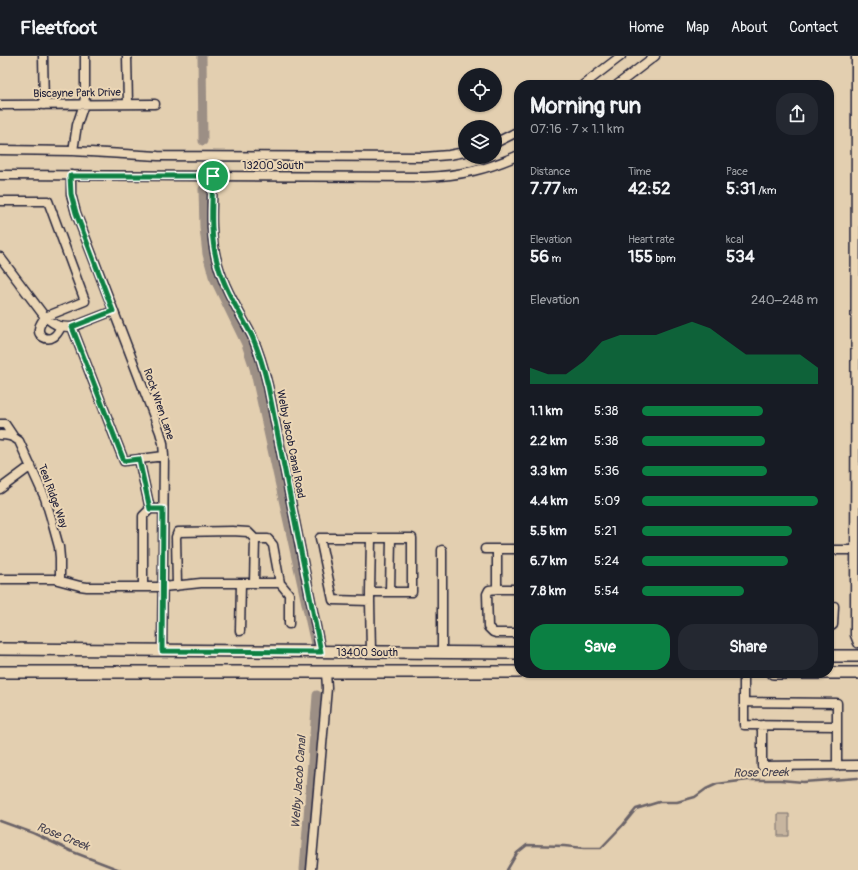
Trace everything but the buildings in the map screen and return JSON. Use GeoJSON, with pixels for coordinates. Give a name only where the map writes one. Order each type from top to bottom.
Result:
{"type":"FeatureCollection","features":[{"type":"Feature","properties":{"kind":"main road","name":"13400 South"},"geometry":{"type":"LineString","coordinates":[[0,649],[514,653]]}},
{"type":"Feature","properties":{"kind":"main road"},"geometry":{"type":"LineString","coordinates":[[834,656],[858,656]]}},
{"type":"Feature","properties":{"kind":"main road","name":"13400 South"},"geometry":{"type":"LineString","coordinates":[[0,672],[514,672]]}},
{"type":"Feature","properties":{"kind":"main road"},"geometry":{"type":"LineString","coordinates":[[834,673],[858,673]]}},
{"type":"Feature","properties":{"kind":"street"},"geometry":{"type":"LineString","coordinates":[[43,56],[44,105]]}},
{"type":"Feature","properties":{"kind":"street"},"geometry":{"type":"LineString","coordinates":[[73,151],[77,125],[84,104],[85,56]]}},
{"type":"Feature","properties":{"kind":"street"},"geometry":{"type":"LineString","coordinates":[[127,56],[128,104]]}},
{"type":"Feature","properties":{"kind":"street"},"geometry":{"type":"LineString","coordinates":[[590,80],[621,56]]}},
{"type":"Feature","properties":{"kind":"street"},"geometry":{"type":"LineString","coordinates":[[623,80],[655,56]]}},
{"type":"Feature","properties":{"kind":"street"},"geometry":{"type":"LineString","coordinates":[[856,56],[855,635],[858,644]]}},
{"type":"Feature","properties":{"kind":"street","name":"Biscayne Park Drive"},"geometry":{"type":"LineString","coordinates":[[0,105],[155,104]]}},
{"type":"Feature","properties":{"kind":"street"},"geometry":{"type":"LineString","coordinates":[[502,140],[514,134]]}},
{"type":"Feature","properties":{"kind":"street","name":"13200 South"},"geometry":{"type":"LineString","coordinates":[[0,150],[73,151],[158,156],[424,157],[458,153]]}},
{"type":"Feature","properties":{"kind":"street","name":"13200 South"},"geometry":{"type":"LineString","coordinates":[[0,175],[426,177],[472,172],[514,157]]}},
{"type":"Feature","properties":{"kind":"street","name":"Rock Wren Lane"},"geometry":{"type":"LineString","coordinates":[[70,176],[71,194],[76,213],[163,443],[162,651]]}},
{"type":"Feature","properties":{"kind":"street","name":"Welby Jacob Canal Road"},"geometry":{"type":"LineString","coordinates":[[213,176],[212,237],[218,264],[229,293],[252,337],[262,361],[321,652]]}},
{"type":"Feature","properties":{"kind":"street"},"geometry":{"type":"LineString","coordinates":[[0,201],[48,201],[85,301],[45,317],[39,327],[39,333],[44,338],[49,339],[54,337],[62,327]]}},
{"type":"Feature","properties":{"kind":"street"},"geometry":{"type":"LineString","coordinates":[[0,257],[45,317],[54,324],[62,327],[72,327],[113,311]]}},
{"type":"Feature","properties":{"kind":"street"},"geometry":{"type":"LineString","coordinates":[[72,327],[124,461],[164,456]]}},
{"type":"Feature","properties":{"kind":"street","name":"Teal Ridge Way"},"geometry":{"type":"LineString","coordinates":[[0,424],[5,424],[13,436],[22,445],[45,498],[60,552],[60,580]]}},
{"type":"Feature","properties":{"kind":"street"},"geometry":{"type":"LineString","coordinates":[[0,435],[13,436]]}},
{"type":"Feature","properties":{"kind":"street"},"geometry":{"type":"LineString","coordinates":[[139,459],[150,509]]}},
{"type":"Feature","properties":{"kind":"street"},"geometry":{"type":"LineString","coordinates":[[0,489],[31,466]]}},
{"type":"Feature","properties":{"kind":"street"},"geometry":{"type":"LineString","coordinates":[[143,587],[143,516],[150,509],[163,509]]}},
{"type":"Feature","properties":{"kind":"street"},"geometry":{"type":"LineString","coordinates":[[177,586],[176,537],[178,532],[248,532],[255,539],[268,539],[273,545],[280,583],[289,594],[289,624]]}},
{"type":"Feature","properties":{"kind":"street"},"geometry":{"type":"LineString","coordinates":[[370,592],[412,592],[412,538],[320,538],[333,600],[370,601]]}},
{"type":"Feature","properties":{"kind":"street"},"geometry":{"type":"LineString","coordinates":[[371,538],[371,652]]}},
{"type":"Feature","properties":{"kind":"street"},"geometry":{"type":"LineString","coordinates":[[390,592],[391,538]]}},
{"type":"Feature","properties":{"kind":"street"},"geometry":{"type":"LineString","coordinates":[[254,583],[255,539]]}},
{"type":"Feature","properties":{"kind":"street"},"geometry":{"type":"LineString","coordinates":[[485,549],[514,549]]}},
{"type":"Feature","properties":{"kind":"street"},"geometry":{"type":"LineString","coordinates":[[497,549],[497,589]]}},
{"type":"Feature","properties":{"kind":"street"},"geometry":{"type":"LineString","coordinates":[[442,550],[442,652]]}},
{"type":"Feature","properties":{"kind":"street"},"geometry":{"type":"LineString","coordinates":[[834,550],[855,550]]}},
{"type":"Feature","properties":{"kind":"street"},"geometry":{"type":"LineString","coordinates":[[0,579],[47,579],[60,580],[80,586],[143,587],[177,586],[201,583],[280,583]]}},
{"type":"Feature","properties":{"kind":"street"},"geometry":{"type":"LineString","coordinates":[[240,631],[241,583]]}},
{"type":"Feature","properties":{"kind":"street"},"geometry":{"type":"LineString","coordinates":[[514,589],[490,590],[487,594],[488,627],[490,630],[496,633],[514,633]]}},
{"type":"Feature","properties":{"kind":"street"},"geometry":{"type":"LineString","coordinates":[[311,870],[327,688],[326,672]]}},
{"type":"Feature","properties":{"kind":"street"},"geometry":{"type":"LineString","coordinates":[[744,678],[744,725],[838,726]]}},
{"type":"Feature","properties":{"kind":"street"},"geometry":{"type":"LineString","coordinates":[[744,702],[837,703],[837,766]]}},
{"type":"Feature","properties":{"kind":"street"},"geometry":{"type":"LineString","coordinates":[[762,725],[762,766],[858,765]]}},
{"type":"Feature","properties":{"kind":"shaded area"},"geometry":{"type":"Polygon","coordinates":[[[778,814],[789,814],[789,836],[778,836],[778,814]]]}},
{"type":"Feature","properties":{"kind":"waterway","name":"Welby Jacob Canal"},"geometry":{"type":"LineString","coordinates":[[202,56],[203,141]]}},
{"type":"Feature","properties":{"kind":"waterway","name":"Welby Jacob Canal"},"geometry":{"type":"LineString","coordinates":[[203,189],[204,228],[207,254],[213,276],[246,344],[254,368],[315,644]]}},
{"type":"Feature","properties":{"kind":"waterway","name":"Welby Jacob Canal"},"geometry":{"type":"LineString","coordinates":[[304,870],[317,695]]}},
{"type":"Feature","properties":{"kind":"waterway","name":"Rose Creek"},"geometry":{"type":"LineString","coordinates":[[507,870],[517,853],[527,845],[601,848],[636,809],[659,802],[677,802],[695,797],[706,789],[717,784],[748,780],[803,782],[858,778]]}},
{"type":"Feature","properties":{"kind":"waterway","name":"Rose Creek"},"geometry":{"type":"LineString","coordinates":[[0,821],[33,833],[73,852],[120,870]]}},
{"type":"Feature","properties":{"kind":"route"},"geometry":{"type":"LineString","coordinates":[[70,176],[213,176],[212,237],[218,264],[229,293],[252,337],[262,361],[321,652],[162,651],[163,509],[150,509],[139,459],[124,461],[72,327],[113,311],[73,204],[70,176]]}}]}
